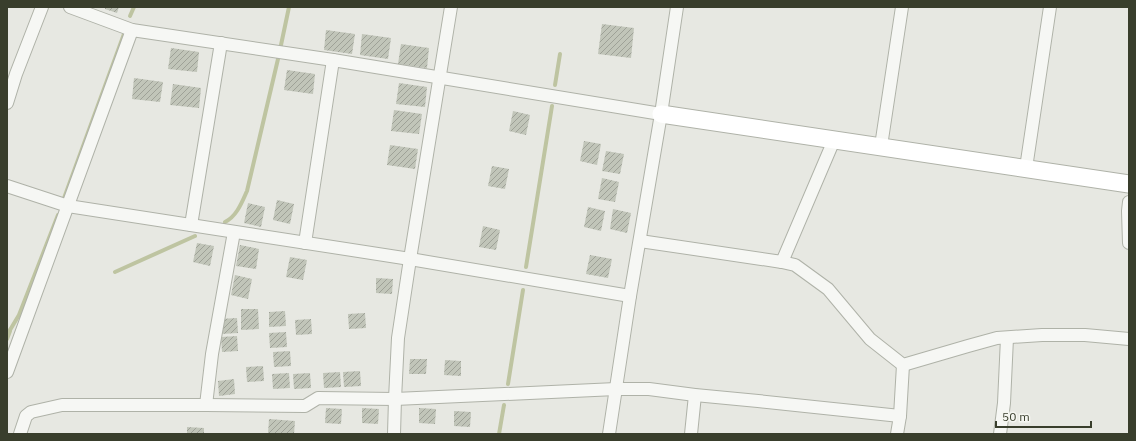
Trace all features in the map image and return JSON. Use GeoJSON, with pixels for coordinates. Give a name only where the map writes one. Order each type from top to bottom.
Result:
{"type":"FeatureCollection","features":[{"type":"Feature","properties":{"kind":"street"},"geometry":{"type":"LineString","coordinates":[[7,103],[12,72],[42,7]]}},
{"type":"Feature","properties":{"kind":"street"},"geometry":{"type":"LineString","coordinates":[[70,7],[132,30],[334,60],[661,114],[1129,184]]}},
{"type":"Feature","properties":{"kind":"street"},"geometry":{"type":"LineString","coordinates":[[394,434],[398,338],[451,7]]}},
{"type":"Feature","properties":{"kind":"street"},"geometry":{"type":"LineString","coordinates":[[608,434],[661,114],[677,7]]}},
{"type":"Feature","properties":{"kind":"street"},"geometry":{"type":"LineString","coordinates":[[881,146],[902,7]]}},
{"type":"Feature","properties":{"kind":"street"},"geometry":{"type":"LineString","coordinates":[[1026,168],[1050,7]]}},
{"type":"Feature","properties":{"kind":"street"},"geometry":{"type":"LineString","coordinates":[[7,372],[132,30]]}},
{"type":"Feature","properties":{"kind":"street"},"geometry":{"type":"LineString","coordinates":[[191,225],[220,44]]}},
{"type":"Feature","properties":{"kind":"street"},"geometry":{"type":"LineString","coordinates":[[305,243],[334,60]]}},
{"type":"Feature","properties":{"kind":"street"},"geometry":{"type":"LineString","coordinates":[[782,262],[834,140]]}},
{"type":"Feature","properties":{"kind":"street"},"geometry":{"type":"LineString","coordinates":[[7,186],[68,206],[410,259],[630,296]]}},
{"type":"Feature","properties":{"kind":"street"},"geometry":{"type":"LineString","coordinates":[[1129,202],[1129,243]]}},
{"type":"Feature","properties":{"kind":"street"},"geometry":{"type":"LineString","coordinates":[[206,405],[212,354],[234,232]]}},
{"type":"Feature","properties":{"kind":"street"},"geometry":{"type":"LineString","coordinates":[[640,241],[795,265],[828,289],[870,340],[903,365]]}},
{"type":"Feature","properties":{"kind":"street"},"geometry":{"type":"LineString","coordinates":[[903,365],[997,338],[1085,336],[1129,339]]}},
{"type":"Feature","properties":{"kind":"street"},"geometry":{"type":"LineString","coordinates":[[1000,434],[1004,402],[1007,338]]}},
{"type":"Feature","properties":{"kind":"street"},"geometry":{"type":"LineString","coordinates":[[897,434],[900,416],[903,365]]}},
{"type":"Feature","properties":{"kind":"street"},"geometry":{"type":"LineString","coordinates":[[20,434],[26,416],[31,412],[62,405],[305,406],[318,398],[395,399],[616,389],[649,389],[900,416]]}},
{"type":"Feature","properties":{"kind":"street"},"geometry":{"type":"LineString","coordinates":[[691,434],[695,395]]}},
{"type":"Feature","properties":{"kind":"building"},"geometry":{"type":"Polygon","coordinates":[[[105,7],[119,7],[117,13],[105,9],[105,7]]]}},
{"type":"Feature","properties":{"kind":"building"},"geometry":{"type":"Polygon","coordinates":[[[602,24],[634,28],[631,58],[598,54],[602,24]]]}},
{"type":"Feature","properties":{"kind":"building"},"geometry":{"type":"Polygon","coordinates":[[[326,30],[355,34],[352,54],[324,50],[326,30]]]}},
{"type":"Feature","properties":{"kind":"building"},"geometry":{"type":"Polygon","coordinates":[[[362,34],[391,38],[388,59],[360,55],[362,34]]]}},
{"type":"Feature","properties":{"kind":"building"},"geometry":{"type":"Polygon","coordinates":[[[401,44],[429,48],[427,68],[398,64],[401,44]]]}},
{"type":"Feature","properties":{"kind":"building"},"geometry":{"type":"Polygon","coordinates":[[[171,48],[199,52],[197,72],[168,69],[171,48]]]}},
{"type":"Feature","properties":{"kind":"building"},"geometry":{"type":"Polygon","coordinates":[[[287,70],[315,74],[313,94],[284,90],[287,70]]]}},
{"type":"Feature","properties":{"kind":"building"},"geometry":{"type":"Polygon","coordinates":[[[134,78],[163,82],[160,102],[132,99],[134,78]]]}},
{"type":"Feature","properties":{"kind":"building"},"geometry":{"type":"Polygon","coordinates":[[[399,83],[427,87],[425,107],[396,104],[399,83]]]}},
{"type":"Feature","properties":{"kind":"building"},"geometry":{"type":"Polygon","coordinates":[[[173,84],[201,88],[199,108],[170,105],[173,84]]]}},
{"type":"Feature","properties":{"kind":"building"},"geometry":{"type":"Polygon","coordinates":[[[394,110],[422,114],[419,134],[391,131],[394,110]]]}},
{"type":"Feature","properties":{"kind":"building"},"geometry":{"type":"Polygon","coordinates":[[[513,111],[530,115],[526,135],[509,131],[513,111]]]}},
{"type":"Feature","properties":{"kind":"building"},"geometry":{"type":"Polygon","coordinates":[[[584,141],[601,144],[597,165],[580,161],[584,141]]]}},
{"type":"Feature","properties":{"kind":"building"},"geometry":{"type":"Polygon","coordinates":[[[390,145],[418,149],[415,169],[387,165],[390,145]]]}},
{"type":"Feature","properties":{"kind":"building"},"geometry":{"type":"Polygon","coordinates":[[[606,151],[624,154],[620,174],[602,171],[606,151]]]}},
{"type":"Feature","properties":{"kind":"building"},"geometry":{"type":"Polygon","coordinates":[[[492,166],[509,169],[505,189],[488,186],[492,166]]]}},
{"type":"Feature","properties":{"kind":"building"},"geometry":{"type":"Polygon","coordinates":[[[602,178],[619,182],[615,202],[598,199],[602,178]]]}},
{"type":"Feature","properties":{"kind":"building"},"geometry":{"type":"Polygon","coordinates":[[[277,200],[294,204],[290,224],[273,220],[277,200]]]}},
{"type":"Feature","properties":{"kind":"building"},"geometry":{"type":"Polygon","coordinates":[[[248,203],[265,207],[261,227],[244,223],[248,203]]]}},
{"type":"Feature","properties":{"kind":"building"},"geometry":{"type":"Polygon","coordinates":[[[588,207],[605,211],[601,231],[584,227],[588,207]]]}},
{"type":"Feature","properties":{"kind":"building"},"geometry":{"type":"Polygon","coordinates":[[[613,209],[631,213],[627,233],[610,229],[613,209]]]}},
{"type":"Feature","properties":{"kind":"building"},"geometry":{"type":"Polygon","coordinates":[[[483,226],[500,230],[496,250],[479,247],[483,226]]]}},
{"type":"Feature","properties":{"kind":"building"},"geometry":{"type":"Polygon","coordinates":[[[197,243],[214,246],[210,266],[193,262],[197,243]]]}},
{"type":"Feature","properties":{"kind":"building"},"geometry":{"type":"Polygon","coordinates":[[[240,245],[259,249],[256,269],[236,266],[240,245]]]}},
{"type":"Feature","properties":{"kind":"building"},"geometry":{"type":"Polygon","coordinates":[[[590,255],[612,259],[608,278],[586,274],[590,255]]]}},
{"type":"Feature","properties":{"kind":"building"},"geometry":{"type":"Polygon","coordinates":[[[290,257],[307,260],[303,280],[286,277],[290,257]]]}},
{"type":"Feature","properties":{"kind":"building"},"geometry":{"type":"Polygon","coordinates":[[[235,275],[252,279],[248,299],[231,295],[235,275]]]}},
{"type":"Feature","properties":{"kind":"building"},"geometry":{"type":"Polygon","coordinates":[[[376,278],[393,279],[392,294],[376,293],[376,278]]]}},
{"type":"Feature","properties":{"kind":"building"},"geometry":{"type":"Polygon","coordinates":[[[241,309],[258,309],[259,329],[241,330],[241,309]]]}},
{"type":"Feature","properties":{"kind":"building"},"geometry":{"type":"Polygon","coordinates":[[[285,311],[286,326],[269,327],[269,312],[285,311]]]}},
{"type":"Feature","properties":{"kind":"building"},"geometry":{"type":"Polygon","coordinates":[[[365,313],[366,328],[349,329],[348,314],[365,313]]]}},
{"type":"Feature","properties":{"kind":"building"},"geometry":{"type":"Polygon","coordinates":[[[237,318],[238,333],[221,334],[220,319],[237,318]]]}},
{"type":"Feature","properties":{"kind":"building"},"geometry":{"type":"Polygon","coordinates":[[[311,319],[312,334],[296,335],[295,320],[311,319]]]}},
{"type":"Feature","properties":{"kind":"building"},"geometry":{"type":"Polygon","coordinates":[[[286,332],[287,347],[270,348],[269,333],[286,332]]]}},
{"type":"Feature","properties":{"kind":"building"},"geometry":{"type":"Polygon","coordinates":[[[237,336],[238,351],[222,352],[221,337],[237,336]]]}},
{"type":"Feature","properties":{"kind":"building"},"geometry":{"type":"Polygon","coordinates":[[[290,351],[291,366],[274,367],[273,352],[290,351]]]}},
{"type":"Feature","properties":{"kind":"building"},"geometry":{"type":"Polygon","coordinates":[[[410,359],[427,359],[426,374],[409,374],[410,359]]]}},
{"type":"Feature","properties":{"kind":"building"},"geometry":{"type":"Polygon","coordinates":[[[445,360],[461,361],[461,376],[444,375],[445,360]]]}},
{"type":"Feature","properties":{"kind":"building"},"geometry":{"type":"Polygon","coordinates":[[[263,366],[264,381],[247,382],[246,367],[263,366]]]}},
{"type":"Feature","properties":{"kind":"building"},"geometry":{"type":"Polygon","coordinates":[[[360,371],[361,386],[344,387],[343,372],[360,371]]]}},
{"type":"Feature","properties":{"kind":"building"},"geometry":{"type":"Polygon","coordinates":[[[340,372],[341,387],[324,388],[323,373],[340,372]]]}},
{"type":"Feature","properties":{"kind":"building"},"geometry":{"type":"Polygon","coordinates":[[[289,373],[290,388],[273,389],[272,374],[289,373]]]}},
{"type":"Feature","properties":{"kind":"building"},"geometry":{"type":"Polygon","coordinates":[[[310,373],[311,388],[294,389],[293,374],[310,373]]]}},
{"type":"Feature","properties":{"kind":"building"},"geometry":{"type":"Polygon","coordinates":[[[234,379],[235,394],[219,396],[218,381],[234,379]]]}},
{"type":"Feature","properties":{"kind":"building"},"geometry":{"type":"Polygon","coordinates":[[[326,408],[342,409],[341,424],[325,423],[326,408]]]}},
{"type":"Feature","properties":{"kind":"building"},"geometry":{"type":"Polygon","coordinates":[[[362,408],[379,409],[378,424],[362,423],[362,408]]]}},
{"type":"Feature","properties":{"kind":"building"},"geometry":{"type":"Polygon","coordinates":[[[419,408],[436,409],[435,424],[419,423],[419,408]]]}},
{"type":"Feature","properties":{"kind":"building"},"geometry":{"type":"Polygon","coordinates":[[[454,411],[471,412],[470,427],[454,426],[454,411]]]}},
{"type":"Feature","properties":{"kind":"building"},"geometry":{"type":"Polygon","coordinates":[[[269,419],[295,421],[294,434],[268,434],[269,419]]]}},
{"type":"Feature","properties":{"kind":"building"},"geometry":{"type":"Polygon","coordinates":[[[187,427],[204,428],[204,434],[187,434],[187,427]]]}},
{"type":"Feature","properties":{"kind":"waterway"},"geometry":{"type":"LineString","coordinates":[[130,16],[134,7]]}},
{"type":"Feature","properties":{"kind":"waterway"},"geometry":{"type":"LineString","coordinates":[[281,45],[289,7]]}},
{"type":"Feature","properties":{"kind":"waterway"},"geometry":{"type":"LineString","coordinates":[[63,201],[124,34]]}},
{"type":"Feature","properties":{"kind":"waterway"},"geometry":{"type":"LineString","coordinates":[[555,85],[560,54]]}},
{"type":"Feature","properties":{"kind":"waterway"},"geometry":{"type":"LineString","coordinates":[[225,222],[236,212],[247,191],[278,59]]}},
{"type":"Feature","properties":{"kind":"waterway"},"geometry":{"type":"LineString","coordinates":[[526,267],[552,106]]}},
{"type":"Feature","properties":{"kind":"waterway"},"geometry":{"type":"LineString","coordinates":[[7,332],[10,330],[19,315],[58,215]]}},
{"type":"Feature","properties":{"kind":"waterway"},"geometry":{"type":"LineString","coordinates":[[115,272],[195,236]]}},
{"type":"Feature","properties":{"kind":"waterway"},"geometry":{"type":"LineString","coordinates":[[508,384],[523,290]]}},
{"type":"Feature","properties":{"kind":"waterway"},"geometry":{"type":"LineString","coordinates":[[7,339],[10,331]]}},
{"type":"Feature","properties":{"kind":"waterway"},"geometry":{"type":"LineString","coordinates":[[499,434],[504,405]]}}]}
